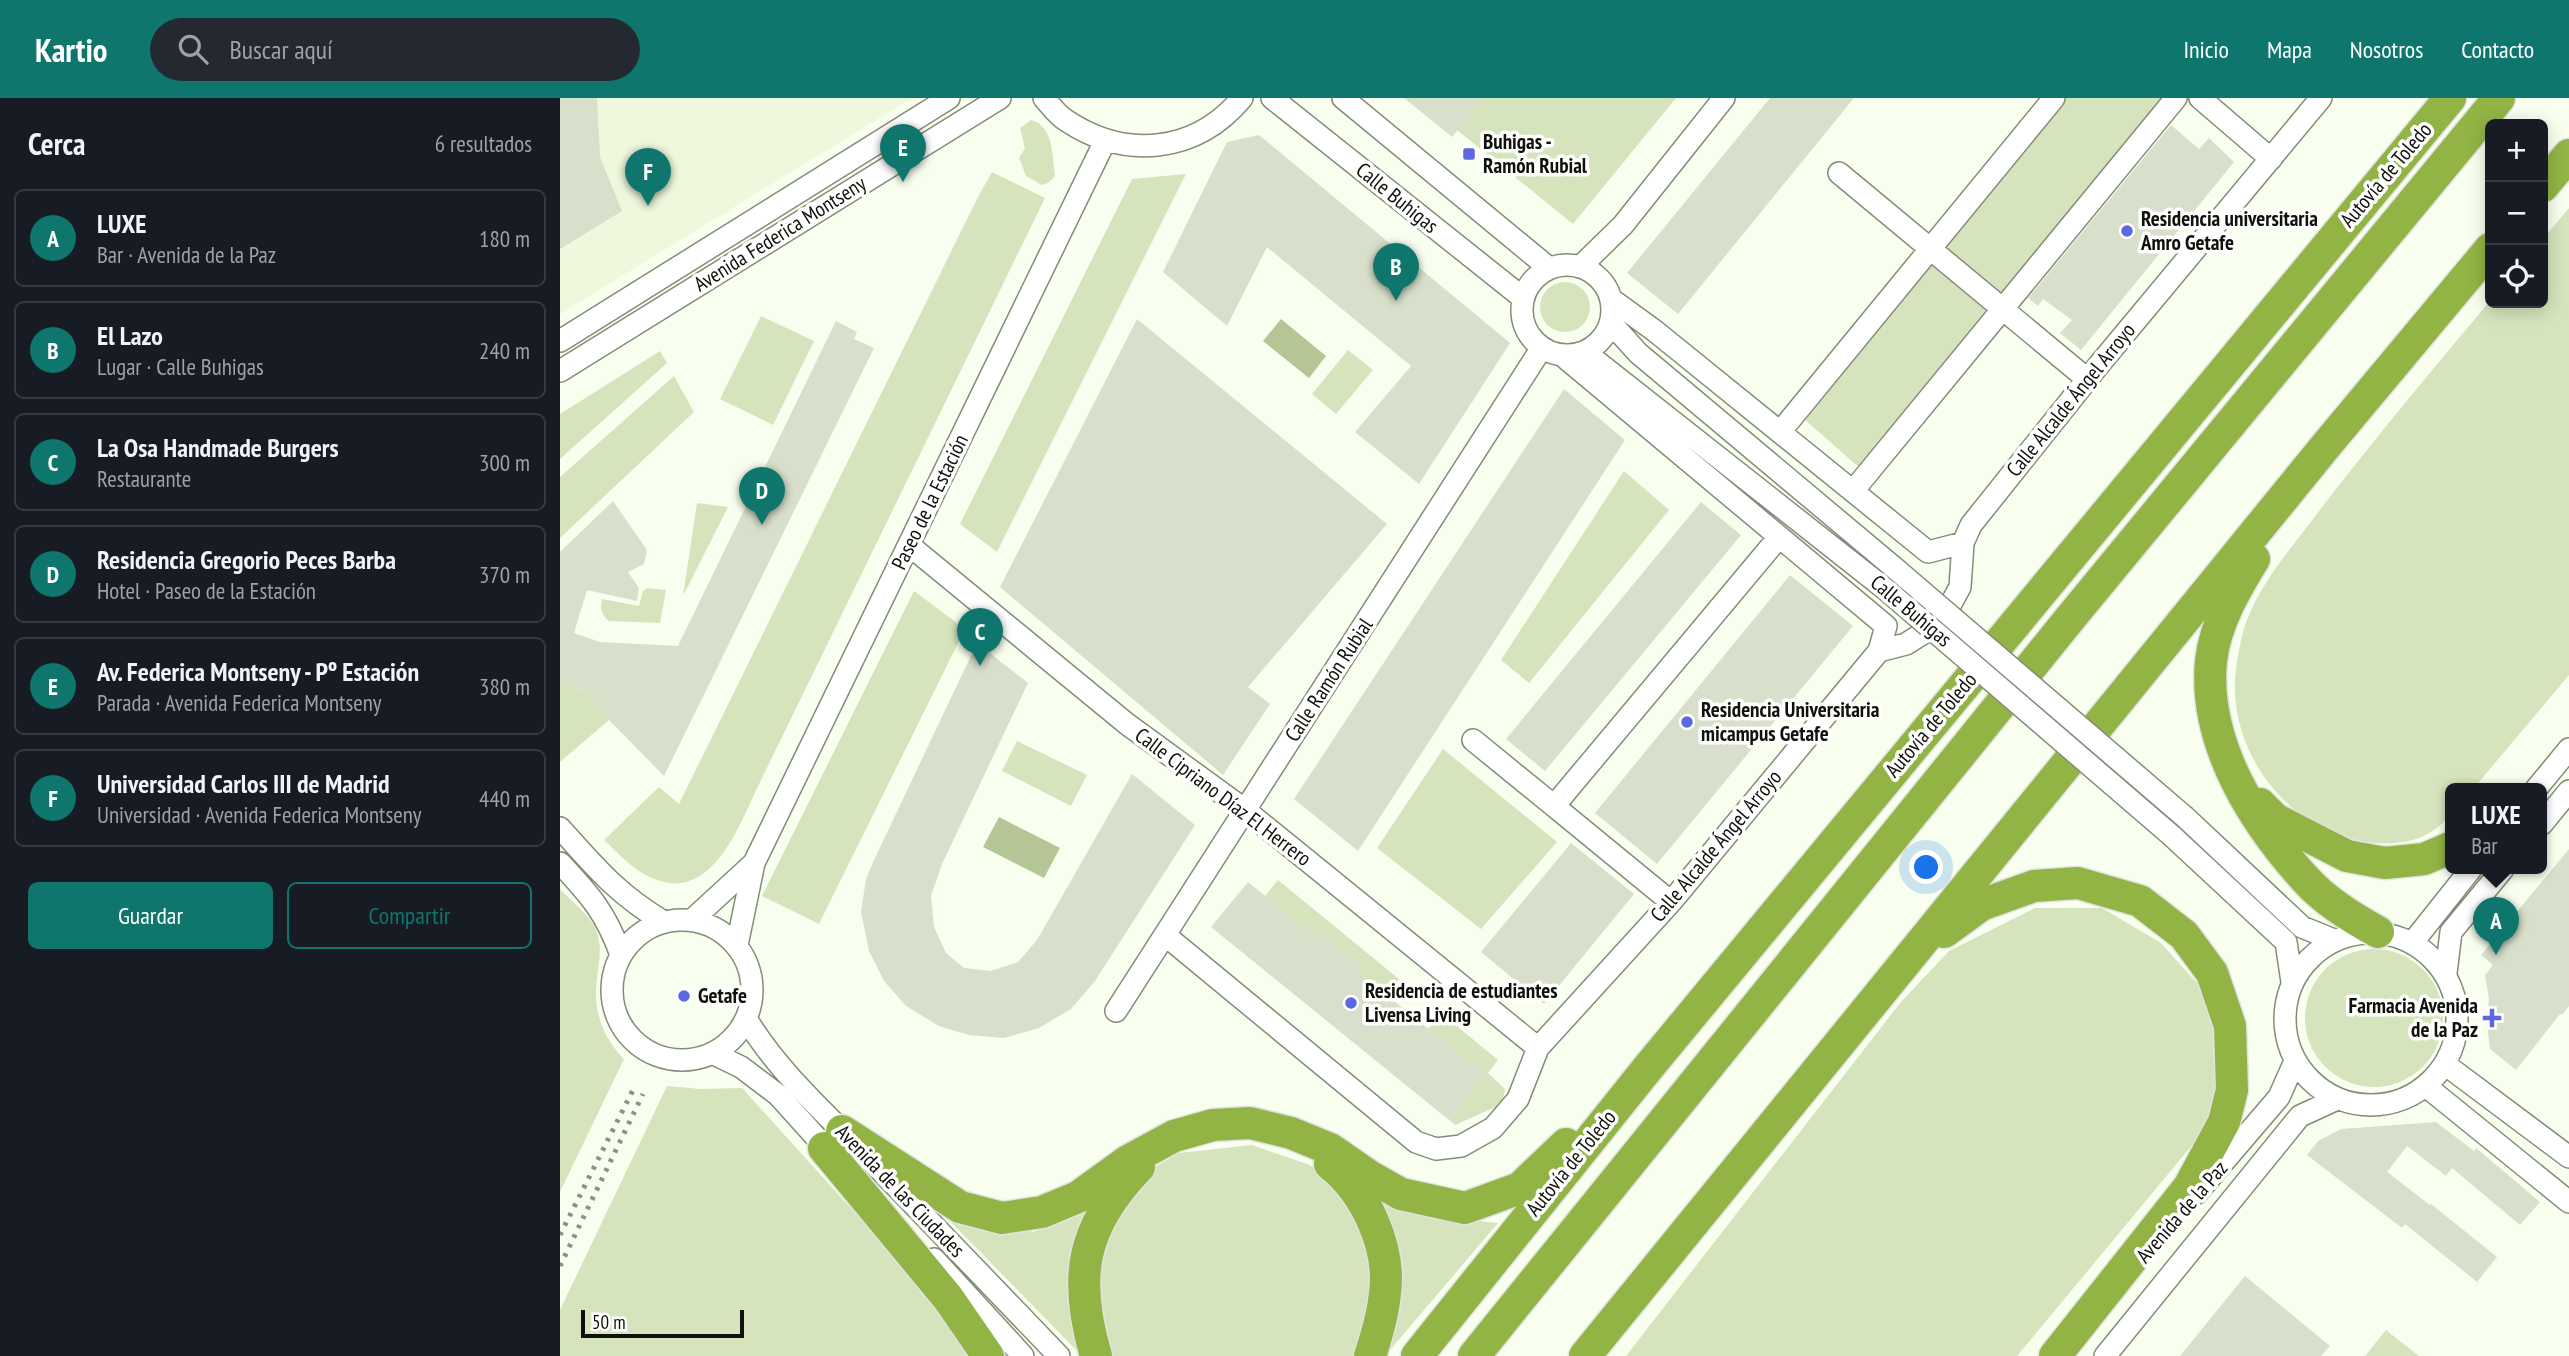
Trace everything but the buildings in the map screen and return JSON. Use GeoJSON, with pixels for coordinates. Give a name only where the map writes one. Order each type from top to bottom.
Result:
{"type":"FeatureCollection","features":[{"type":"Feature","properties":{"kind":"highway","name":"Autovía de Toledo"},"geometry":{"type":"LineString","coordinates":[[1417,1356],[1647,1069],[2450,98]]}},
{"type":"Feature","properties":{"kind":"highway","name":"Autovía de Toledo"},"geometry":{"type":"LineString","coordinates":[[1474,1356],[2072,616],[2499,98]]}},
{"type":"Feature","properties":{"kind":"highway"},"geometry":{"type":"LineString","coordinates":[[2546,182],[2569,155]]}},
{"type":"Feature","properties":{"kind":"highway"},"geometry":{"type":"LineString","coordinates":[[1585,1356],[2324,448],[2485,255]]}},
{"type":"Feature","properties":{"kind":"highway"},"geometry":{"type":"LineString","coordinates":[[2324,448],[2234,592],[2220,624],[2211,660],[2211,699],[2221,743],[2237,780],[2268,833],[2311,885],[2353,918],[2378,932]]}},
{"type":"Feature","properties":{"kind":"highway"},"geometry":{"type":"LineString","coordinates":[[2237,780],[2275,819],[2347,856],[2385,863],[2424,859],[2445,850]]}},
{"type":"Feature","properties":{"kind":"highway"},"geometry":{"type":"LineString","coordinates":[[1893,977],[1949,927],[1981,905],[2034,886],[2078,883],[2140,901],[2184,935],[2212,973],[2230,1026],[2232,1090],[2224,1122],[2189,1187],[2057,1356]]}},
{"type":"Feature","properties":{"kind":"highway"},"geometry":{"type":"LineString","coordinates":[[833,1139],[960,1208],[1002,1218],[1042,1212],[1078,1197],[1128,1161],[1174,1136],[1213,1125],[1250,1123],[1291,1133],[1330,1149],[1401,1194],[1465,1208],[1520,1188],[1647,1069]]}},
{"type":"Feature","properties":{"kind":"highway"},"geometry":{"type":"LineString","coordinates":[[1291,1133],[1337,1170],[1365,1204],[1382,1245],[1386,1290],[1379,1329],[1370,1356]]}},
{"type":"Feature","properties":{"kind":"highway"},"geometry":{"type":"LineString","coordinates":[[1096,1356],[1088,1327],[1083,1271],[1095,1226],[1124,1182],[1174,1136]]}},
{"type":"Feature","properties":{"kind":"highway"},"geometry":{"type":"LineString","coordinates":[[833,1139],[988,1356]]}},
{"type":"Feature","properties":{"kind":"street","name":"Avenida Federica Montseny"},"geometry":{"type":"LineString","coordinates":[[560,341],[949,98]]}},
{"type":"Feature","properties":{"kind":"street","name":"Avenida Federica Montseny"},"geometry":{"type":"LineString","coordinates":[[560,370],[999,98]]}},
{"type":"Feature","properties":{"kind":"street"},"geometry":{"type":"LineString","coordinates":[[1044,98],[1065,120],[1105,141],[1147,147],[1189,138],[1226,117],[1242,98]]}},
{"type":"Feature","properties":{"kind":"street","name":"Calle Buhigas"},"geometry":{"type":"LineString","coordinates":[[1272,98],[1523,298]]}},
{"type":"Feature","properties":{"kind":"street","name":"Calle Buhigas"},"geometry":{"type":"LineString","coordinates":[[1343,98],[1549,268]]}},
{"type":"Feature","properties":{"kind":"street"},"geometry":{"type":"LineString","coordinates":[[1580,267],[1615,234],[1724,98]]}},
{"type":"Feature","properties":{"kind":"street"},"geometry":{"type":"LineString","coordinates":[[1780,432],[2054,98]]}},
{"type":"Feature","properties":{"kind":"street"},"geometry":{"type":"LineString","coordinates":[[1853,491],[2176,98]]}},
{"type":"Feature","properties":{"kind":"street"},"geometry":{"type":"LineString","coordinates":[[2200,98],[2271,159]]}},
{"type":"Feature","properties":{"kind":"street","name":"Calle Alcalde Ángel Arroyo"},"geometry":{"type":"LineString","coordinates":[[1165,935],[1416,1142],[1436,1149],[1461,1146],[1493,1128],[1518,1099],[1538,1048],[1671,902],[1880,651],[1906,644],[1941,622],[1960,587],[1963,543],[1971,525],[2087,379],[2321,98]]}},
{"type":"Feature","properties":{"kind":"street","name":"Paseo de la Estación"},"geometry":{"type":"LineString","coordinates":[[737,945],[754,863],[1105,141]]}},
{"type":"Feature","properties":{"kind":"street"},"geometry":{"type":"LineString","coordinates":[[1839,173],[2087,379]]}},
{"type":"Feature","properties":{"kind":"street"},"geometry":{"type":"LineString","coordinates":[[1601,280],[1615,234]]}},
{"type":"Feature","properties":{"kind":"street"},"geometry":{"type":"LineString","coordinates":[[1880,651],[1886,626],[1563,356],[1541,349],[1524,328],[1521,311],[1523,298],[1531,281],[1549,268],[1562,265],[1591,271],[1601,280],[1611,299],[1928,552],[1963,543]]}},
{"type":"Feature","properties":{"kind":"street"},"geometry":{"type":"LineString","coordinates":[[1563,356],[1586,352],[1601,342],[1611,323],[1611,299]]}},
{"type":"Feature","properties":{"kind":"street","name":"Calle Buhigas"},"geometry":{"type":"LineString","coordinates":[[1611,323],[1638,353],[2185,817],[2302,928],[2334,940]]}},
{"type":"Feature","properties":{"kind":"street","name":"Calle Ramón Rubial"},"geometry":{"type":"LineString","coordinates":[[1116,1012],[1541,349]]}},
{"type":"Feature","properties":{"kind":"street","name":"Calle Buhigas"},"geometry":{"type":"LineString","coordinates":[[1586,352],[1884,588],[2172,835],[2286,942],[2292,982]]}},
{"type":"Feature","properties":{"kind":"street"},"geometry":{"type":"LineString","coordinates":[[1554,806],[1779,537]]}},
{"type":"Feature","properties":{"kind":"street","name":"Calle Cipriano Díaz El Herrero"},"geometry":{"type":"LineString","coordinates":[[909,545],[1127,724],[1245,810],[1538,1048]]}},
{"type":"Feature","properties":{"kind":"street"},"geometry":{"type":"LineString","coordinates":[[1473,740],[1671,902]]}},
{"type":"Feature","properties":{"kind":"street"},"geometry":{"type":"LineString","coordinates":[[2541,783],[2569,749]]}},
{"type":"Feature","properties":{"kind":"street"},"geometry":{"type":"LineString","coordinates":[[2547,818],[2569,791]]}},
{"type":"Feature","properties":{"kind":"street"},"geometry":{"type":"LineString","coordinates":[[560,828],[609,882],[635,905],[664,922]]}},
{"type":"Feature","properties":{"kind":"street"},"geometry":{"type":"LineString","coordinates":[[560,863],[594,899],[611,926],[621,955]]}},
{"type":"Feature","properties":{"kind":"street","name":"Paseo de la Estación"},"geometry":{"type":"LineString","coordinates":[[692,920],[754,863]]}},
{"type":"Feature","properties":{"kind":"street"},"geometry":{"type":"LineString","coordinates":[[2413,942],[2467,874]]}},
{"type":"Feature","properties":{"kind":"street"},"geometry":{"type":"LineString","coordinates":[[2446,973],[2451,932],[2499,874]]}},
{"type":"Feature","properties":{"kind":"street"},"geometry":{"type":"LineString","coordinates":[[692,920],[717,928],[737,945],[747,962],[753,981],[752,1001],[747,1020],[733,1039],[714,1054],[692,1060],[670,1060],[649,1053],[631,1039],[618,1020],[612,999],[613,976],[621,955],[632,940],[647,929],[664,922],[692,920]]}},
{"type":"Feature","properties":{"kind":"street"},"geometry":{"type":"LineString","coordinates":[[2378,932],[2413,942],[2446,973],[2457,999],[2459,1030],[2446,1065],[2427,1087],[2398,1102],[2357,1105],[2337,1099],[2320,1089],[2295,1061],[2288,1044],[2285,1009],[2292,982],[2309,958],[2334,940],[2378,932]]}},
{"type":"Feature","properties":{"kind":"street","name":"Avenida de las Ciudades"},"geometry":{"type":"LineString","coordinates":[[747,1020],[764,1049],[833,1139],[943,1268],[1023,1356]]}},
{"type":"Feature","properties":{"kind":"street","name":"Avenida de las Ciudades"},"geometry":{"type":"LineString","coordinates":[[714,1054],[741,1067],[833,1139],[1059,1356]]}},
{"type":"Feature","properties":{"kind":"street","name":"Avenida de la Paz"},"geometry":{"type":"LineString","coordinates":[[2057,1356],[2279,1097],[2295,1061]]}},
{"type":"Feature","properties":{"kind":"street"},"geometry":{"type":"LineString","coordinates":[[2446,1065],[2565,1145]]}},
{"type":"Feature","properties":{"kind":"street"},"geometry":{"type":"LineString","coordinates":[[2427,1087],[2569,1202]]}},
{"type":"Feature","properties":{"kind":"street","name":"Avenida de la Paz"},"geometry":{"type":"LineString","coordinates":[[2105,1356],[2300,1116],[2337,1099]]}},
{"type":"Feature","properties":{"kind":"shaded area"},"geometry":{"type":"Polygon","coordinates":[[[560,98],[912,98],[560,314],[560,98]]]}},
{"type":"Feature","properties":{"kind":"shaded area"},"geometry":{"type":"Polygon","coordinates":[[[1484,98],[1676,98],[1573,224],[1457,130],[1484,98]]]}},
{"type":"Feature","properties":{"kind":"shaded area"},"geometry":{"type":"Polygon","coordinates":[[[2062,98],[2169,98],[1862,470],[1804,419],[2062,98]]]}},
{"type":"Feature","properties":{"kind":"shaded area"},"geometry":{"type":"Polygon","coordinates":[[[1031,120],[1044,128],[1052,151],[1055,176],[1042,185],[1026,176],[1019,158],[1025,148],[1020,128],[1031,120]]]}},
{"type":"Feature","properties":{"kind":"shaded area"},"geometry":{"type":"Polygon","coordinates":[[[992,172],[1045,198],[744,817],[733,838],[706,872],[689,881],[669,883],[646,875],[629,864],[604,840],[659,787],[679,804],[992,172]]]}},
{"type":"Feature","properties":{"kind":"shaded area"},"geometry":{"type":"Polygon","coordinates":[[[1186,174],[997,552],[960,524],[1132,179],[1186,174]]]}},
{"type":"Feature","properties":{"kind":"shaded area"},"geometry":{"type":"Polygon","coordinates":[[[2569,208],[2569,675],[2478,783],[2445,783],[2445,820],[2442,823],[2417,839],[2397,843],[2375,843],[2348,838],[2322,828],[2299,813],[2278,794],[2261,773],[2248,748],[2239,722],[2235,694],[2242,636],[2247,619],[2263,587],[2294,543],[2485,307],[2548,308],[2548,233],[2569,208]]]}},
{"type":"Feature","properties":{"kind":"shaded area"},"geometry":{"type":"Polygon","coordinates":[[[1565,282],[1583,289],[1590,307],[1583,325],[1565,332],[1547,325],[1540,307],[1547,289],[1565,282]]]}},
{"type":"Feature","properties":{"kind":"shaded area"},"geometry":{"type":"Polygon","coordinates":[[[761,316],[814,341],[773,425],[720,399],[761,316]]]}},
{"type":"Feature","properties":{"kind":"shaded area"},"geometry":{"type":"Polygon","coordinates":[[[1281,319],[1326,356],[1309,378],[1263,341],[1281,319]]]}},
{"type":"Feature","properties":{"kind":"shaded area"},"geometry":{"type":"Polygon","coordinates":[[[1348,350],[1373,370],[1336,414],[1312,394],[1348,350]]]}},
{"type":"Feature","properties":{"kind":"shaded area"},"geometry":{"type":"Polygon","coordinates":[[[660,351],[667,363],[560,459],[560,414],[660,351]]]}},
{"type":"Feature","properties":{"kind":"shaded area"},"geometry":{"type":"Polygon","coordinates":[[[674,376],[694,412],[560,538],[560,477],[674,376]]]}},
{"type":"Feature","properties":{"kind":"shaded area"},"geometry":{"type":"Polygon","coordinates":[[[1624,471],[1669,510],[1529,683],[1501,660],[1624,471]]]}},
{"type":"Feature","properties":{"kind":"shaded area"},"geometry":{"type":"Polygon","coordinates":[[[697,503],[728,507],[683,596],[697,503]]]}},
{"type":"Feature","properties":{"kind":"shaded area"},"geometry":{"type":"Polygon","coordinates":[[[647,588],[666,590],[660,623],[609,621],[603,614],[602,599],[639,606],[643,591],[647,588]]]}},
{"type":"Feature","properties":{"kind":"shaded area"},"geometry":{"type":"Polygon","coordinates":[[[914,591],[965,629],[819,924],[762,896],[914,591]]]}},
{"type":"Feature","properties":{"kind":"shaded area"},"geometry":{"type":"Polygon","coordinates":[[[560,683],[590,693],[609,720],[560,762],[560,683]]]}},
{"type":"Feature","properties":{"kind":"shaded area"},"geometry":{"type":"Polygon","coordinates":[[[1017,741],[1087,775],[1071,806],[1002,771],[1017,741]]]}},
{"type":"Feature","properties":{"kind":"shaded area"},"geometry":{"type":"Polygon","coordinates":[[[1443,749],[1557,842],[1481,929],[1377,848],[1443,749]]]}},
{"type":"Feature","properties":{"kind":"shaded area"},"geometry":{"type":"Polygon","coordinates":[[[999,817],[1060,848],[1044,878],[983,847],[999,817]]]}},
{"type":"Feature","properties":{"kind":"shaded area"},"geometry":{"type":"Polygon","coordinates":[[[1278,880],[1399,979],[1386,994],[1360,973],[1323,936],[1320,940],[1265,896],[1278,880]]]}},
{"type":"Feature","properties":{"kind":"shaded area"},"geometry":{"type":"Polygon","coordinates":[[[560,889],[585,914],[596,930],[600,952],[597,1009],[607,1036],[624,1059],[560,1192],[560,889]]]}},
{"type":"Feature","properties":{"kind":"shaded area"},"geometry":{"type":"Polygon","coordinates":[[[2035,908],[2102,908],[2161,943],[2213,1001],[2220,1068],[2213,1120],[2017,1356],[1626,1356],[1900,1003],[1949,951],[2035,908]]]}},
{"type":"Feature","properties":{"kind":"shaded area"},"geometry":{"type":"Polygon","coordinates":[[[2374,949],[2401,954],[2423,969],[2438,991],[2443,1018],[2438,1045],[2423,1067],[2401,1082],[2374,1087],[2347,1082],[2325,1067],[2310,1045],[2305,1018],[2310,991],[2325,969],[2347,954],[2374,949]]]}},
{"type":"Feature","properties":{"kind":"shaded area"},"geometry":{"type":"Polygon","coordinates":[[[1441,1013],[1498,1060],[1488,1073],[1505,1089],[1502,1104],[1455,1125],[1449,1120],[1485,1075],[1428,1029],[1441,1013]]]}},
{"type":"Feature","properties":{"kind":"shaded area"},"geometry":{"type":"Polygon","coordinates":[[[667,1086],[742,1088],[865,1224],[1001,1356],[560,1356],[560,1310],[667,1086]]]}},
{"type":"Feature","properties":{"kind":"shaded area"},"geometry":{"type":"Polygon","coordinates":[[[1252,1145],[1307,1164],[1414,1214],[1498,1223],[1385,1356],[1082,1356],[946,1217],[1034,1232],[1089,1206],[1179,1153],[1252,1145]]]}},
{"type":"Feature","properties":{"kind":"shaded area"},"geometry":{"type":"Polygon","coordinates":[[[2386,1330],[2419,1356],[2365,1356],[2386,1330]]]}},
{"type":"Feature","properties":{"kind":"railway"},"geometry":{"type":"LineString","coordinates":[[560,1235],[633,1090]]}},
{"type":"Feature","properties":{"kind":"railway"},"geometry":{"type":"LineString","coordinates":[[560,1266],[643,1094]]}},
{"type":"Feature","properties":{"kind":"place","name":"Buhigas - Ramón Rubial"},"geometry":{"type":"Point","coordinates":[1469,154]}},
{"type":"Feature","properties":{"kind":"place","name":"Av. Federica Montseny - Pº Estación"},"geometry":{"type":"Point","coordinates":[903,182]}},
{"type":"Feature","properties":{"kind":"place","name":"Universidad Carlos III de Madrid"},"geometry":{"type":"Point","coordinates":[648,206]}},
{"type":"Feature","properties":{"kind":"place","name":"Residencia universitaria Amro Getafe"},"geometry":{"type":"Point","coordinates":[2127,231]}},
{"type":"Feature","properties":{"kind":"place","name":"El Lazo"},"geometry":{"type":"Point","coordinates":[1396,301]}},
{"type":"Feature","properties":{"kind":"place","name":"Residencia Gregorio Peces Barba"},"geometry":{"type":"Point","coordinates":[762,525]}},
{"type":"Feature","properties":{"kind":"place","name":"La Osa Handmade Burgers"},"geometry":{"type":"Point","coordinates":[980,666]}},
{"type":"Feature","properties":{"kind":"place","name":"Residencia Universitaria micampus Getafe"},"geometry":{"type":"Point","coordinates":[1687,722]}},
{"type":"Feature","properties":{"kind":"place","name":"LUXE"},"geometry":{"type":"Point","coordinates":[2496,955]}},
{"type":"Feature","properties":{"kind":"place","name":"Getafe"},"geometry":{"type":"Point","coordinates":[684,996]}},
{"type":"Feature","properties":{"kind":"place","name":"Residencia de estudiantes Livensa Living"},"geometry":{"type":"Point","coordinates":[1351,1003]}},
{"type":"Feature","properties":{"kind":"place","name":"Farmacia Avenida de la Paz"},"geometry":{"type":"Point","coordinates":[2492,1018]}}]}
